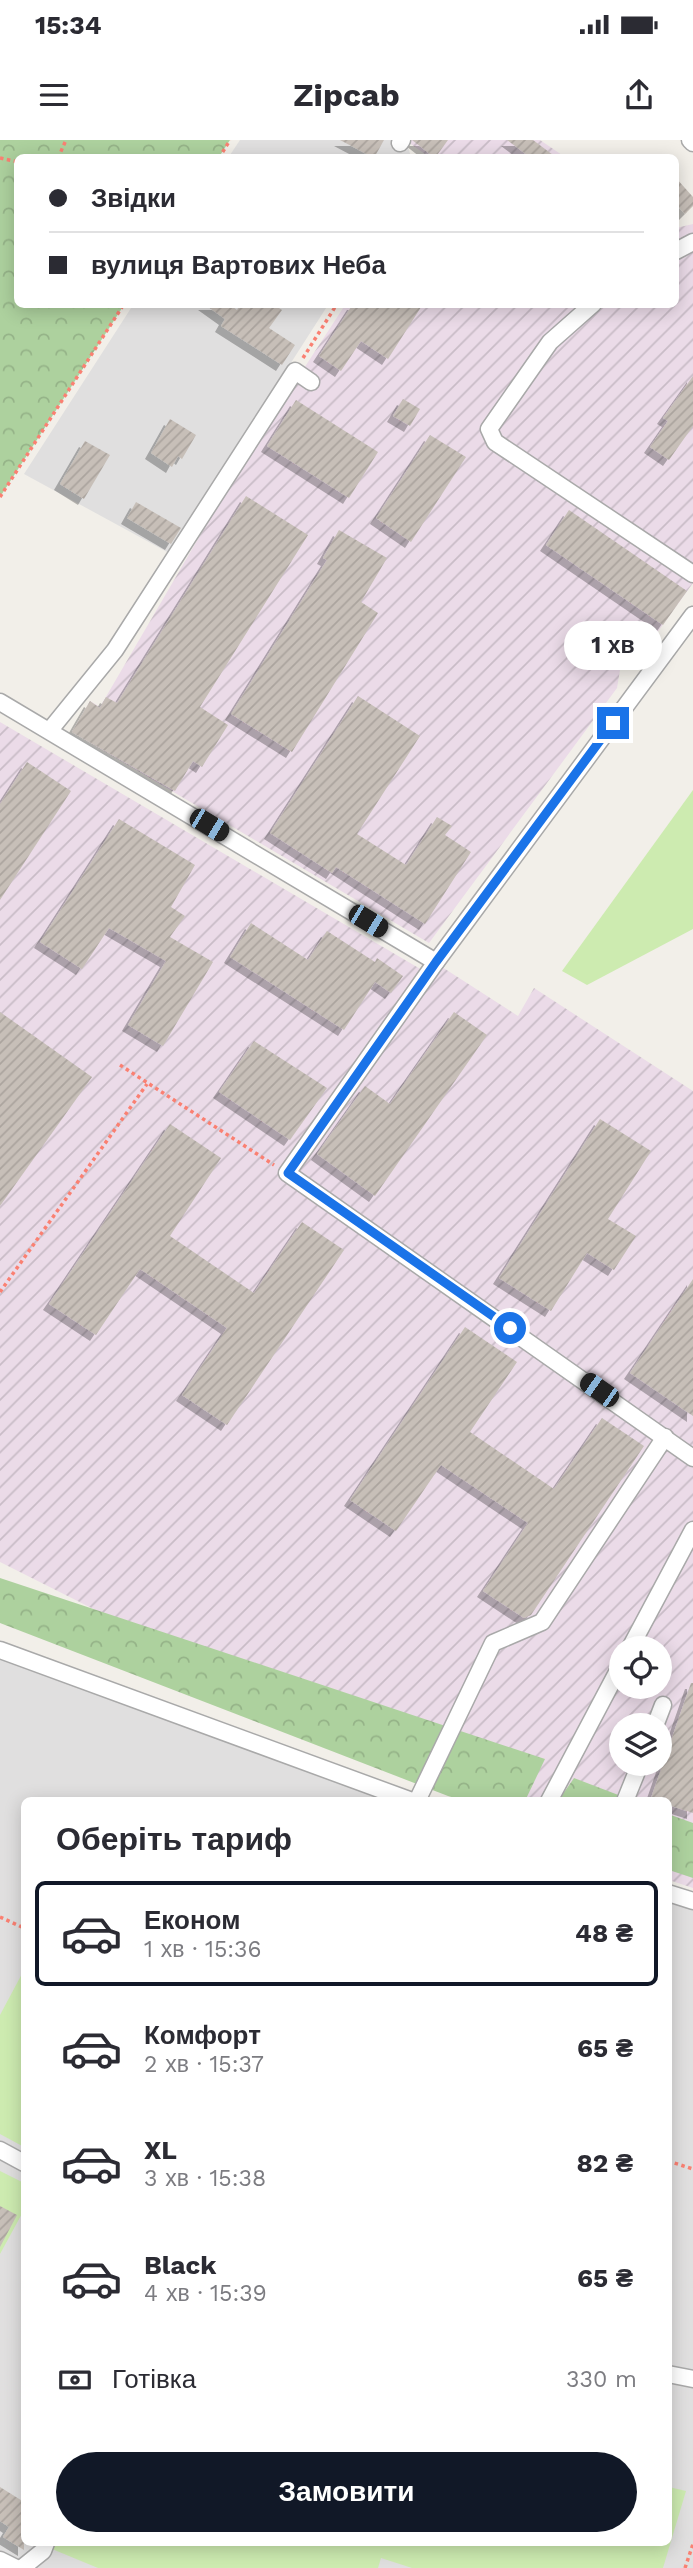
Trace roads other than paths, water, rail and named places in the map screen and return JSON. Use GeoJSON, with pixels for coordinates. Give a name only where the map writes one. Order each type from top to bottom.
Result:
{"type":"FeatureCollection","features":[{"type":"Feature","properties":{"kind":"street"},"geometry":{"type":"LineString","coordinates":[[588,308],[550,342],[489,429],[495,442],[693,574]]}},
{"type":"Feature","properties":{"kind":"street"},"geometry":{"type":"LineString","coordinates":[[50,730],[115,650],[295,371],[311,382]]}},
{"type":"Feature","properties":{"kind":"street"},"geometry":{"type":"LineString","coordinates":[[693,615],[436,962],[288,1173],[693,1458]]}},
{"type":"Feature","properties":{"kind":"street"},"geometry":{"type":"LineString","coordinates":[[0,702],[436,962]]}},
{"type":"Feature","properties":{"kind":"street"},"geometry":{"type":"LineString","coordinates":[[419,1797],[493,1643],[542,1622],[665,1437]]}},
{"type":"Feature","properties":{"kind":"street"},"geometry":{"type":"LineString","coordinates":[[636,1636],[693,1530]]}},
{"type":"Feature","properties":{"kind":"street"},"geometry":{"type":"LineString","coordinates":[[0,1650],[401,1797]]}},
{"type":"Feature","properties":{"kind":"street"},"geometry":{"type":"LineString","coordinates":[[551,1797],[609,1688]]}},
{"type":"Feature","properties":{"kind":"street"},"geometry":{"type":"LineString","coordinates":[[660,1713],[663,1705]]}},
{"type":"Feature","properties":{"kind":"street"},"geometry":{"type":"LineString","coordinates":[[627,1797],[635,1776]]}},
{"type":"Feature","properties":{"kind":"street"},"geometry":{"type":"LineString","coordinates":[[672,1894],[693,1901]]}},
{"type":"Feature","properties":{"kind":"street"},"geometry":{"type":"LineString","coordinates":[[0,2150],[21,2161]]}},
{"type":"Feature","properties":{"kind":"street"},"geometry":{"type":"LineString","coordinates":[[672,2375],[693,2379]]}},
{"type":"Feature","properties":{"kind":"street"},"geometry":{"type":"LineString","coordinates":[[22,2568],[46,2546]]}},
{"type":"Feature","properties":{"kind":"street"},"geometry":{"type":"LineString","coordinates":[[0,2560],[16,2568]]}}]}
